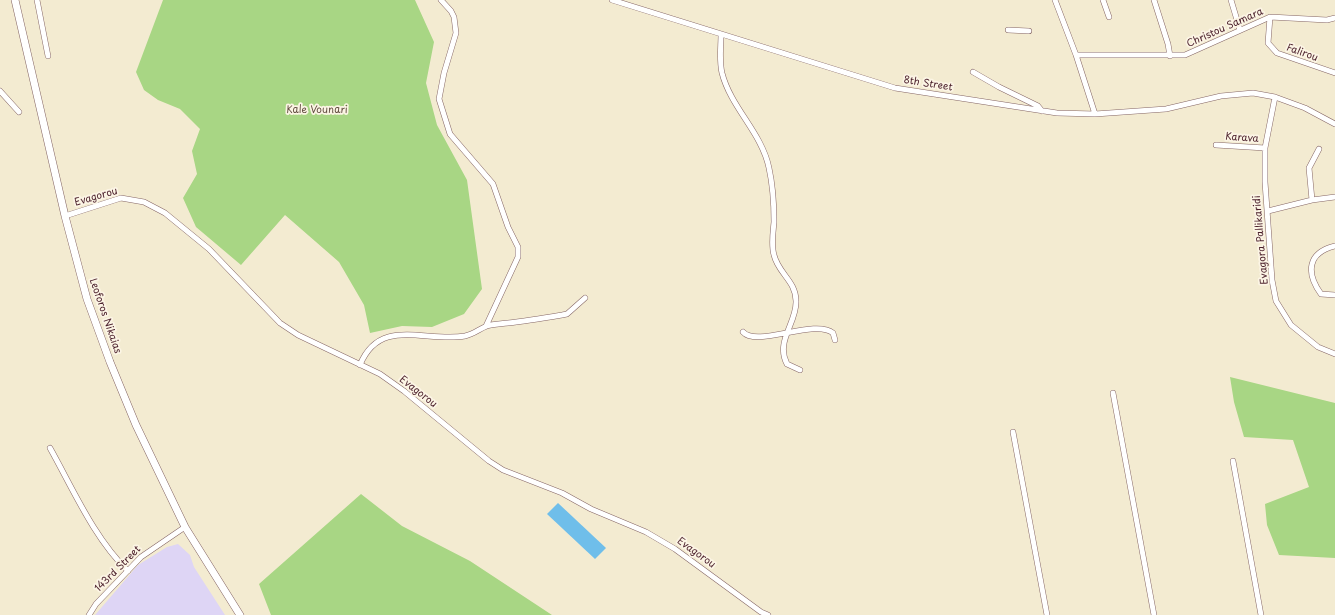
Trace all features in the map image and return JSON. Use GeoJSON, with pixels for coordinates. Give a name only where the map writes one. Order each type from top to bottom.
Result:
{"type":"FeatureCollection","features":[{"type":"Feature","properties":{"kind":"main road","name":"Leoforos Nikaias"},"geometry":{"type":"LineString","coordinates":[[15,0],[65,216],[87,299],[110,362],[136,425],[185,527],[240,615]]}},
{"type":"Feature","properties":{"kind":"street"},"geometry":{"type":"LineString","coordinates":[[37,0],[48,56]]}},
{"type":"Feature","properties":{"kind":"street"},"geometry":{"type":"LineString","coordinates":[[441,0],[451,11],[454,17],[456,33],[444,73],[439,99],[450,134],[494,184],[508,227],[519,251],[518,257],[486,326]]}},
{"type":"Feature","properties":{"kind":"street","name":"8th Street"},"geometry":{"type":"LineString","coordinates":[[612,0],[895,88],[1057,113],[1095,114],[1166,109],[1221,96],[1253,93],[1276,97],[1305,108],[1335,124]]}},
{"type":"Feature","properties":{"kind":"street"},"geometry":{"type":"LineString","coordinates":[[1055,0],[1076,56],[1095,114]]}},
{"type":"Feature","properties":{"kind":"street"},"geometry":{"type":"LineString","coordinates":[[1102,0],[1109,17]]}},
{"type":"Feature","properties":{"kind":"street"},"geometry":{"type":"LineString","coordinates":[[1154,0],[1168,44],[1170,56]]}},
{"type":"Feature","properties":{"kind":"street"},"geometry":{"type":"LineString","coordinates":[[1231,0],[1240,30]]}},
{"type":"Feature","properties":{"kind":"street","name":"Christou Samara"},"geometry":{"type":"LineString","coordinates":[[1076,56],[1185,55],[1270,17],[1327,20],[1335,18]]}},
{"type":"Feature","properties":{"kind":"street","name":"Falirou"},"geometry":{"type":"LineString","coordinates":[[1270,17],[1268,43],[1277,53],[1335,73]]}},
{"type":"Feature","properties":{"kind":"street"},"geometry":{"type":"LineString","coordinates":[[1008,30],[1029,31]]}},
{"type":"Feature","properties":{"kind":"street"},"geometry":{"type":"LineString","coordinates":[[721,34],[720,60],[723,75],[730,92],[762,147],[769,168],[774,200],[774,256],[779,266],[791,281],[796,299],[794,319],[784,341],[785,360],[788,364],[800,370]]}},
{"type":"Feature","properties":{"kind":"street"},"geometry":{"type":"LineString","coordinates":[[973,72],[999,87],[1038,106],[1042,111]]}},
{"type":"Feature","properties":{"kind":"street"},"geometry":{"type":"LineString","coordinates":[[0,91],[20,112]]}},
{"type":"Feature","properties":{"kind":"street","name":"Evagora Pallikaridi"},"geometry":{"type":"LineString","coordinates":[[1276,97],[1265,148],[1265,182],[1272,280],[1276,301],[1291,325],[1318,347],[1335,354]]}},
{"type":"Feature","properties":{"kind":"street","name":"Karava"},"geometry":{"type":"LineString","coordinates":[[1216,145],[1265,148]]}},
{"type":"Feature","properties":{"kind":"street"},"geometry":{"type":"LineString","coordinates":[[1312,200],[1309,168],[1319,149]]}},
{"type":"Feature","properties":{"kind":"street"},"geometry":{"type":"LineString","coordinates":[[1268,211],[1312,200],[1335,197]]}},
{"type":"Feature","properties":{"kind":"street","name":"Evagorou"},"geometry":{"type":"LineString","coordinates":[[65,216],[118,199],[133,199],[144,202],[180,224],[209,249],[280,323],[298,335],[380,374],[404,391],[489,461],[503,470],[562,493],[591,509],[646,532],[675,549],[761,612],[768,615]]}},
{"type":"Feature","properties":{"kind":"street"},"geometry":{"type":"LineString","coordinates":[[1335,246],[1325,248],[1316,254],[1312,260],[1313,282],[1320,294],[1335,295]]}},
{"type":"Feature","properties":{"kind":"street"},"geometry":{"type":"LineString","coordinates":[[360,365],[368,348],[374,343],[388,337],[413,334],[456,337],[475,333],[486,326],[562,316],[567,314],[585,298]]}},
{"type":"Feature","properties":{"kind":"street"},"geometry":{"type":"LineString","coordinates":[[743,332],[751,336],[786,334],[797,330],[824,330],[833,334],[835,340]]}},
{"type":"Feature","properties":{"kind":"street"},"geometry":{"type":"LineString","coordinates":[[1113,393],[1154,615]]}},
{"type":"Feature","properties":{"kind":"street"},"geometry":{"type":"LineString","coordinates":[[1013,432],[1047,615]]}},
{"type":"Feature","properties":{"kind":"street"},"geometry":{"type":"LineString","coordinates":[[50,448],[98,533],[119,562],[128,571]]}},
{"type":"Feature","properties":{"kind":"street"},"geometry":{"type":"LineString","coordinates":[[1233,461],[1261,615]]}},
{"type":"Feature","properties":{"kind":"street","name":"143rd Street"},"geometry":{"type":"LineString","coordinates":[[89,615],[96,604],[141,557],[185,527]]}},
{"type":"Feature","properties":{"kind":"shaded area"},"geometry":{"type":"Polygon","coordinates":[[[178,544],[190,555],[194,567],[225,615],[95,615],[138,565],[167,547],[178,544]]]}},
{"type":"Feature","properties":{"kind":"green space","name":"Kale Vounari"},"geometry":{"type":"Polygon","coordinates":[[[163,0],[415,0],[434,42],[426,83],[437,125],[467,180],[482,289],[464,314],[432,327],[402,326],[370,333],[364,305],[339,262],[285,215],[241,265],[196,227],[183,198],[197,174],[192,151],[200,129],[180,109],[158,100],[144,90],[136,72],[163,0]]]}},
{"type":"Feature","properties":{"kind":"green space"},"geometry":{"type":"Polygon","coordinates":[[[1230,377],[1335,403],[1335,558],[1279,555],[1267,525],[1265,504],[1309,487],[1293,440],[1244,437],[1234,402],[1230,377]]]}},
{"type":"Feature","properties":{"kind":"green space"},"geometry":{"type":"Polygon","coordinates":[[[361,494],[402,526],[470,561],[552,615],[271,615],[259,584],[361,494]]]}},
{"type":"Feature","properties":{"kind":"water"},"geometry":{"type":"Polygon","coordinates":[[[558,503],[606,548],[595,559],[547,514],[558,503]]]}}]}
